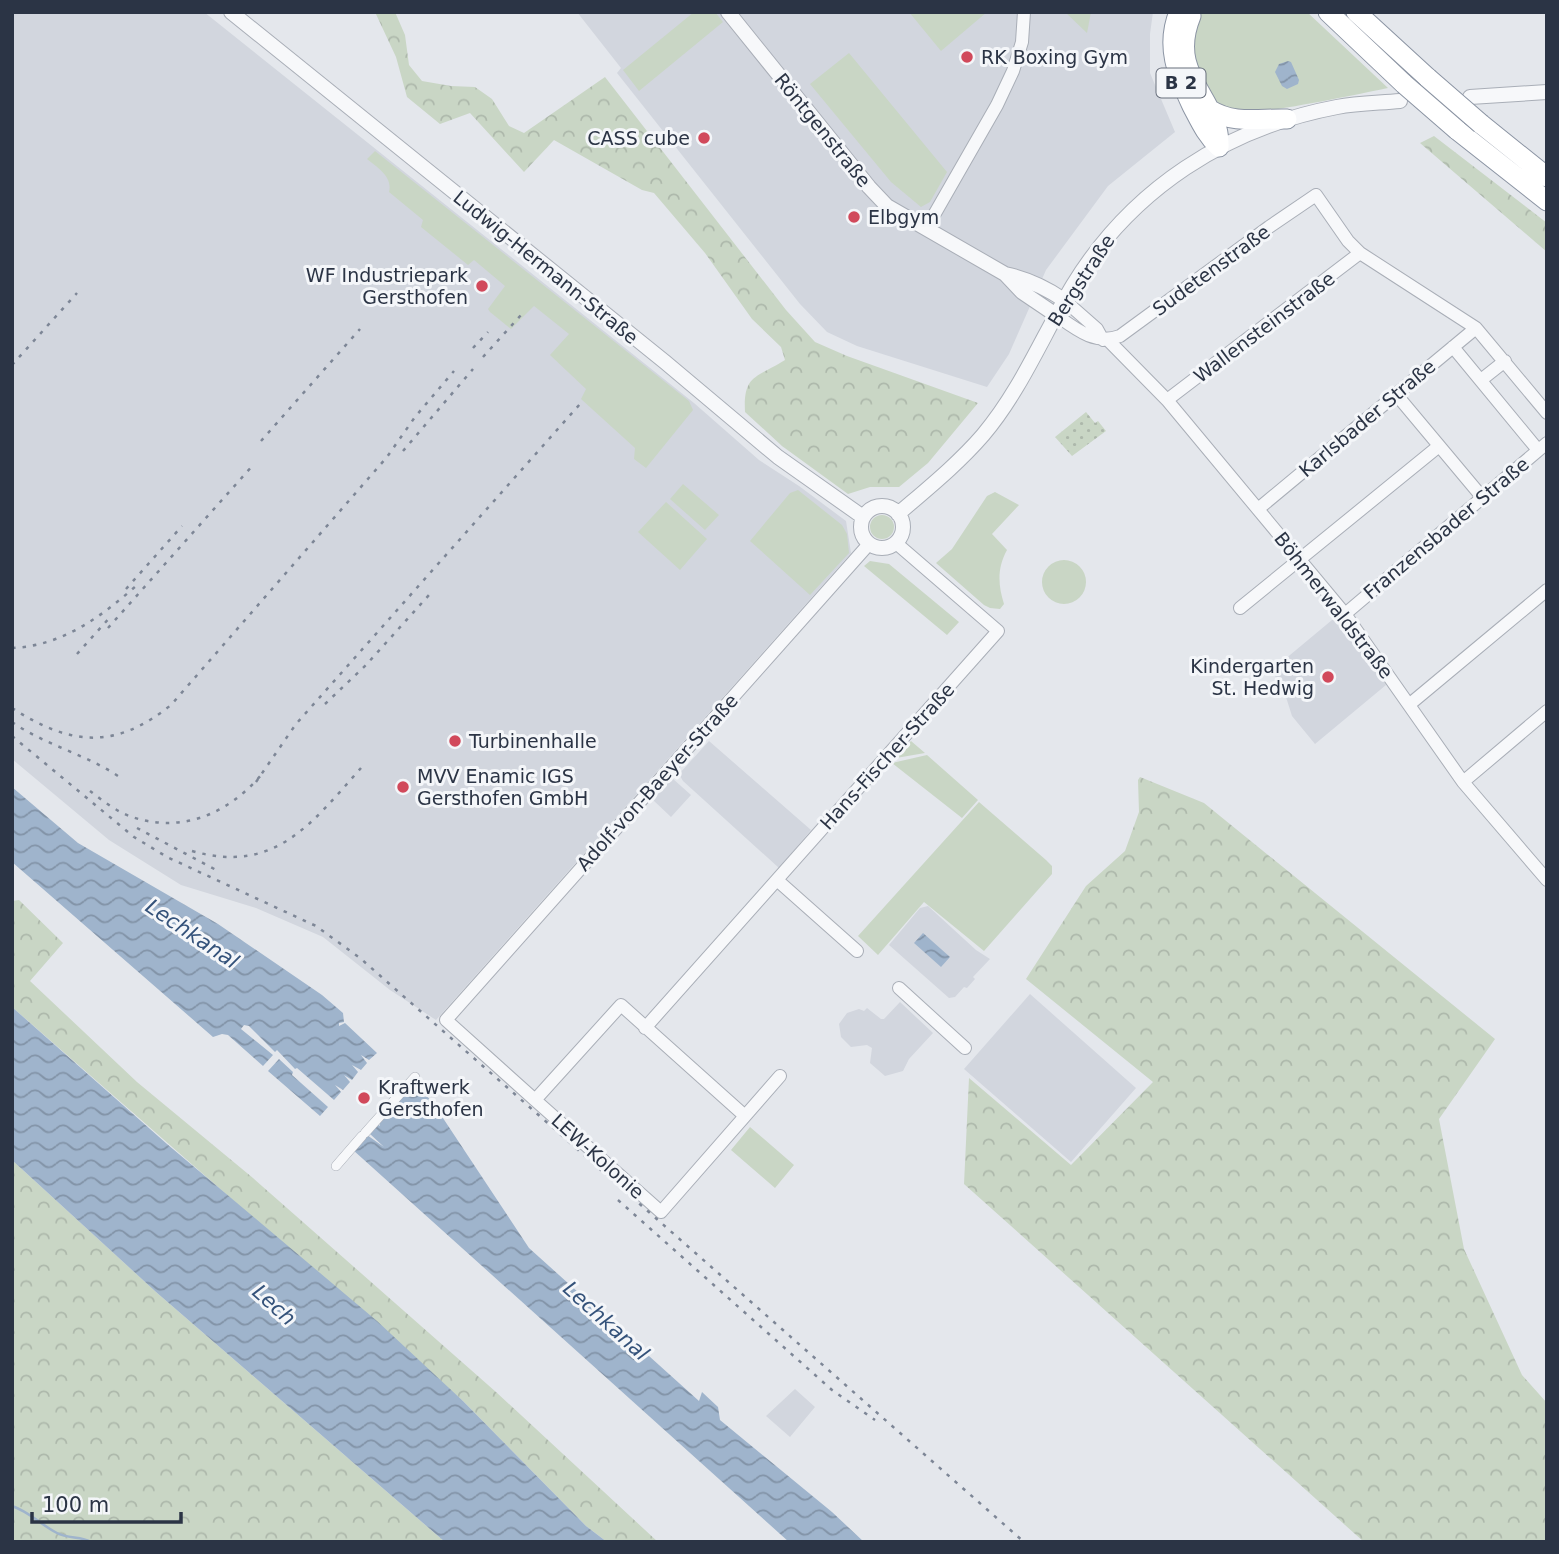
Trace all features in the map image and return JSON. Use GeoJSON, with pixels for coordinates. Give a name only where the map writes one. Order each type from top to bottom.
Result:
{"type":"FeatureCollection","features":[{"type":"Feature","properties":{"kind":"highway","name":"B 2"},"geometry":{"type":"LineString","coordinates":[[1179,12],[1171,41],[1173,60],[1180,81],[1205,131],[1219,146]]}},
{"type":"Feature","properties":{"kind":"highway","name":"B 2"},"geometry":{"type":"LineString","coordinates":[[1192,12],[1185,35],[1185,56],[1192,78],[1217,125],[1219,146]]}},
{"type":"Feature","properties":{"kind":"highway"},"geometry":{"type":"LineString","coordinates":[[1328,12],[1402,92],[1457,130],[1547,201]]}},
{"type":"Feature","properties":{"kind":"highway"},"geometry":{"type":"LineString","coordinates":[[1356,12],[1481,124],[1547,177]]}},
{"type":"Feature","properties":{"kind":"highway","name":"B 2"},"geometry":{"type":"LineString","coordinates":[[1209,109],[1225,118],[1240,121],[1287,119]]}},
{"type":"Feature","properties":{"kind":"street","name":"Ludwig-Hermann-Straße"},"geometry":{"type":"LineString","coordinates":[[232,12],[778,457],[863,517]]}},
{"type":"Feature","properties":{"kind":"street","name":"Röntgenstraße"},"geometry":{"type":"LineString","coordinates":[[729,12],[887,206],[1005,274],[1023,292],[1056,316]]}},
{"type":"Feature","properties":{"kind":"street"},"geometry":{"type":"LineString","coordinates":[[926,229],[997,105],[1013,71],[1022,42],[1024,12]]}},
{"type":"Feature","properties":{"kind":"street","name":"Bergstraße"},"geometry":{"type":"LineString","coordinates":[[898,514],[983,435],[1021,380],[1088,261],[1134,207],[1187,165],[1219,146],[1287,119],[1402,92]]}},
{"type":"Feature","properties":{"kind":"street"},"geometry":{"type":"LineString","coordinates":[[1470,97],[1547,92]]}},
{"type":"Feature","properties":{"kind":"street","name":"Sudetenstraße"},"geometry":{"type":"LineString","coordinates":[[1106,340],[1120,336],[1316,195],[1348,242],[1360,253]]}},
{"type":"Feature","properties":{"kind":"street"},"geometry":{"type":"LineString","coordinates":[[1360,253],[1476,328],[1547,412]]}},
{"type":"Feature","properties":{"kind":"street","name":"Wallensteinstraße"},"geometry":{"type":"LineString","coordinates":[[1167,400],[1360,253]]}},
{"type":"Feature","properties":{"kind":"street","name":"Röntgenstraße"},"geometry":{"type":"LineString","coordinates":[[1005,274],[1027,279],[1064,300]]}},
{"type":"Feature","properties":{"kind":"street"},"geometry":{"type":"LineString","coordinates":[[1064,300],[1106,340]]}},
{"type":"Feature","properties":{"kind":"street"},"geometry":{"type":"LineString","coordinates":[[1056,316],[1091,337],[1106,340]]}},
{"type":"Feature","properties":{"kind":"street","name":"Karlsbader Straße"},"geometry":{"type":"LineString","coordinates":[[1258,509],[1476,328]]}},
{"type":"Feature","properties":{"kind":"street","name":"Böhmerwaldstraße"},"geometry":{"type":"LineString","coordinates":[[1106,340],[1167,400],[1345,614],[1463,782],[1547,880]]}},
{"type":"Feature","properties":{"kind":"street"},"geometry":{"type":"LineString","coordinates":[[1453,347],[1543,446]]}},
{"type":"Feature","properties":{"kind":"street"},"geometry":{"type":"LineString","coordinates":[[1481,380],[1505,361]]}},
{"type":"Feature","properties":{"kind":"street"},"geometry":{"type":"LineString","coordinates":[[1395,393],[1482,498]]}},
{"type":"Feature","properties":{"kind":"street"},"geometry":{"type":"LineString","coordinates":[[1240,608],[1439,446]]}},
{"type":"Feature","properties":{"kind":"street","name":"Franzensbader Straße"},"geometry":{"type":"LineString","coordinates":[[1345,614],[1543,446]]}},
{"type":"Feature","properties":{"kind":"street"},"geometry":{"type":"LineString","coordinates":[[881,506],[898,514],[903,528],[896,543],[886,548],[869,544],[860,530],[863,517],[868,511],[881,506]]}},
{"type":"Feature","properties":{"kind":"street","name":"Hans-Fischer-Straße"},"geometry":{"type":"LineString","coordinates":[[645,1028],[998,631],[896,543]]}},
{"type":"Feature","properties":{"kind":"street","name":"Adolf-von-Baeyer-Straße"},"geometry":{"type":"LineString","coordinates":[[446,1020],[869,544]]}},
{"type":"Feature","properties":{"kind":"street"},"geometry":{"type":"LineString","coordinates":[[1410,704],[1547,590]]}},
{"type":"Feature","properties":{"kind":"street"},"geometry":{"type":"LineString","coordinates":[[1463,782],[1547,711]]}},
{"type":"Feature","properties":{"kind":"street"},"geometry":{"type":"LineString","coordinates":[[777,880],[857,951]]}},
{"type":"Feature","properties":{"kind":"street"},"geometry":{"type":"LineString","coordinates":[[899,988],[965,1048]]}},
{"type":"Feature","properties":{"kind":"street","name":"LEW-Kolonie"},"geometry":{"type":"LineString","coordinates":[[535,1100],[621,1005],[745,1116]]}},
{"type":"Feature","properties":{"kind":"street","name":"LEW-Kolonie"},"geometry":{"type":"LineString","coordinates":[[446,1020],[661,1212],[780,1076]]}},
{"type":"Feature","properties":{"kind":"street"},"geometry":{"type":"LineString","coordinates":[[336,1166],[415,1077]]}},
{"type":"Feature","properties":{"kind":"shaded area"},"geometry":{"type":"Polygon","coordinates":[[[12,12],[204,12],[694,403],[759,460],[846,521],[851,553],[436,1020],[390,990],[323,937],[256,908],[181,885],[109,840],[12,759],[12,12]]]}},
{"type":"Feature","properties":{"kind":"shaded area"},"geometry":{"type":"Polygon","coordinates":[[[577,12],[1153,12],[1150,73],[1175,132],[1108,186],[1046,270],[1009,354],[987,387],[857,346],[827,332],[800,304],[617,73],[621,68],[577,12]]]}},
{"type":"Feature","properties":{"kind":"shaded area","name":"Kindergarten St. Hedwig"},"geometry":{"type":"Polygon","coordinates":[[[1338,615],[1386,685],[1315,744],[1292,716],[1272,670],[1338,615]]]}},
{"type":"Feature","properties":{"kind":"shaded area"},"geometry":{"type":"Polygon","coordinates":[[[709,741],[811,830],[779,868],[683,781],[679,774],[709,741]]]}},
{"type":"Feature","properties":{"kind":"shaded area"},"geometry":{"type":"Polygon","coordinates":[[[672,778],[691,795],[671,817],[653,800],[672,778]]]}},
{"type":"Feature","properties":{"kind":"shaded area"},"geometry":{"type":"Polygon","coordinates":[[[928,906],[976,950],[990,959],[973,977],[975,979],[967,988],[964,987],[955,997],[949,998],[889,945],[920,908],[928,906]]]}},
{"type":"Feature","properties":{"kind":"shaded area"},"geometry":{"type":"Polygon","coordinates":[[[1030,994],[1136,1088],[1071,1162],[964,1069],[1030,994]]]}},
{"type":"Feature","properties":{"kind":"shaded area"},"geometry":{"type":"Polygon","coordinates":[[[900,1002],[933,1033],[909,1059],[903,1071],[885,1076],[870,1063],[872,1048],[867,1045],[851,1047],[841,1037],[839,1024],[847,1013],[859,1009],[864,1011],[867,1008],[884,1019],[900,1002]]]}},
{"type":"Feature","properties":{"kind":"shaded area"},"geometry":{"type":"Polygon","coordinates":[[[795,1389],[815,1407],[790,1437],[766,1416],[795,1389]]]}},
{"type":"Feature","properties":{"kind":"green space"},"geometry":{"type":"Polygon","coordinates":[[[375,12],[395,12],[405,35],[409,65],[422,81],[475,87],[492,99],[509,126],[524,133],[605,77],[786,310],[815,342],[978,403],[928,463],[899,487],[870,487],[848,494],[782,446],[745,412],[746,390],[749,384],[760,374],[785,360],[781,347],[752,319],[705,253],[654,193],[642,190],[554,140],[524,172],[470,113],[440,124],[407,97],[396,57],[375,12]]]}},
{"type":"Feature","properties":{"kind":"green space"},"geometry":{"type":"Polygon","coordinates":[[[694,12],[715,12],[723,22],[639,91],[623,70],[694,12]]]}},
{"type":"Feature","properties":{"kind":"green space"},"geometry":{"type":"Polygon","coordinates":[[[909,12],[987,12],[941,51],[909,12]]]}},
{"type":"Feature","properties":{"kind":"green space"},"geometry":{"type":"Polygon","coordinates":[[[1065,12],[1091,12],[1087,33],[1065,12]]]}},
{"type":"Feature","properties":{"kind":"green space"},"geometry":{"type":"Polygon","coordinates":[[[1201,12],[1307,12],[1388,88],[1279,109],[1227,112],[1215,104],[1208,94],[1196,61],[1193,34],[1201,12]]]}},
{"type":"Feature","properties":{"kind":"green space"},"geometry":{"type":"Polygon","coordinates":[[[849,53],[947,172],[930,202],[921,207],[891,182],[810,84],[849,53]]]}},
{"type":"Feature","properties":{"kind":"green space"},"geometry":{"type":"Polygon","coordinates":[[[1434,136],[1547,223],[1547,252],[1420,143],[1434,136]]]}},
{"type":"Feature","properties":{"kind":"green space"},"geometry":{"type":"Polygon","coordinates":[[[375,151],[689,401],[693,410],[646,468],[634,459],[635,448],[581,399],[586,389],[550,355],[569,334],[534,306],[511,329],[490,312],[488,309],[505,286],[474,260],[468,265],[421,227],[423,220],[389,192],[387,177],[367,159],[375,151]]]}},
{"type":"Feature","properties":{"kind":"green space"},"geometry":{"type":"Polygon","coordinates":[[[1086,412],[1106,431],[1072,456],[1055,437],[1086,412]]]}},
{"type":"Feature","properties":{"kind":"green space"},"geometry":{"type":"Polygon","coordinates":[[[683,484],[719,515],[705,530],[670,499],[683,484]]]}},
{"type":"Feature","properties":{"kind":"green space"},"geometry":{"type":"Polygon","coordinates":[[[798,490],[842,525],[847,534],[849,553],[810,595],[750,541],[790,493],[798,490]]]}},
{"type":"Feature","properties":{"kind":"green space"},"geometry":{"type":"Polygon","coordinates":[[[995,492],[1019,505],[992,534],[1007,550],[1000,570],[1004,604],[1000,609],[984,605],[936,563],[952,549],[987,496],[995,492]]]}},
{"type":"Feature","properties":{"kind":"green space"},"geometry":{"type":"Polygon","coordinates":[[[666,502],[707,539],[680,570],[638,532],[666,502]]]}},
{"type":"Feature","properties":{"kind":"green space"},"geometry":{"type":"Polygon","coordinates":[[[882,515],[890,519],[894,527],[890,535],[882,539],[874,535],[870,527],[874,519],[882,515]]]}},
{"type":"Feature","properties":{"kind":"green space"},"geometry":{"type":"Polygon","coordinates":[[[1064,560],[1080,566],[1086,582],[1080,598],[1064,604],[1048,598],[1042,582],[1048,566],[1064,560]]]}},
{"type":"Feature","properties":{"kind":"green space"},"geometry":{"type":"Polygon","coordinates":[[[870,561],[889,564],[959,622],[947,635],[864,566],[870,561]]]}},
{"type":"Feature","properties":{"kind":"green space"},"geometry":{"type":"Polygon","coordinates":[[[911,741],[925,753],[896,758],[911,741]]]}},
{"type":"Feature","properties":{"kind":"green space"},"geometry":{"type":"Polygon","coordinates":[[[927,755],[978,800],[962,818],[892,763],[927,755]]]}},
{"type":"Feature","properties":{"kind":"green space"},"geometry":{"type":"Polygon","coordinates":[[[1140,777],[1204,803],[1495,1039],[1439,1119],[1464,1249],[1522,1375],[1547,1403],[1547,1542],[1364,1542],[964,1184],[969,1078],[1071,1165],[1153,1082],[1026,979],[1086,886],[1125,851],[1139,812],[1140,777]]]}},
{"type":"Feature","properties":{"kind":"green space"},"geometry":{"type":"Polygon","coordinates":[[[979,802],[1046,860],[1052,866],[1052,874],[984,951],[924,902],[878,955],[858,936],[979,802]]]}},
{"type":"Feature","properties":{"kind":"green space"},"geometry":{"type":"Polygon","coordinates":[[[19,900],[63,943],[30,981],[137,1082],[253,1178],[496,1392],[658,1542],[607,1542],[586,1526],[463,1401],[12,1007],[12,901],[19,900]]]}},
{"type":"Feature","properties":{"kind":"green space"},"geometry":{"type":"Polygon","coordinates":[[[750,1127],[794,1165],[775,1188],[731,1150],[750,1127]]]}},
{"type":"Feature","properties":{"kind":"green space"},"geometry":{"type":"Polygon","coordinates":[[[12,1160],[156,1292],[445,1542],[12,1542],[12,1160]]]}},
{"type":"Feature","properties":{"kind":"water"},"geometry":{"type":"Polygon","coordinates":[[[1288,61],[1299,80],[1298,84],[1287,89],[1282,86],[1275,72],[1279,64],[1288,61]]]}},
{"type":"Feature","properties":{"kind":"water","name":"Lechkanal"},"geometry":{"type":"Polygon","coordinates":[[[12,787],[78,843],[218,924],[322,995],[343,1013],[344,1022],[339,1023],[339,1026],[345,1023],[377,1053],[369,1060],[361,1055],[367,1063],[361,1070],[352,1065],[358,1072],[352,1080],[344,1075],[350,1082],[343,1090],[335,1085],[341,1092],[334,1100],[295,1069],[277,1050],[275,1052],[249,1026],[244,1025],[241,1029],[273,1055],[263,1066],[228,1035],[213,1037],[12,862],[12,787]]]}},
{"type":"Feature","properties":{"kind":"water"},"geometry":{"type":"Polygon","coordinates":[[[923,933],[950,957],[941,967],[914,943],[923,933]]]}},
{"type":"Feature","properties":{"kind":"water","name":"Lech"},"geometry":{"type":"Polygon","coordinates":[[[12,1007],[167,1144],[377,1321],[463,1401],[586,1526],[607,1542],[445,1542],[156,1292],[12,1160],[12,1007]]]}},
{"type":"Feature","properties":{"kind":"water"},"geometry":{"type":"Polygon","coordinates":[[[279,1059],[293,1072],[292,1075],[328,1107],[320,1116],[268,1071],[279,1059]]]}},
{"type":"Feature","properties":{"kind":"water","name":"Lechkanal"},"geometry":{"type":"Polygon","coordinates":[[[412,1084],[431,1100],[529,1248],[699,1401],[702,1392],[718,1407],[720,1420],[832,1512],[864,1542],[789,1542],[353,1150],[367,1135],[384,1147],[369,1133],[377,1124],[380,1126],[379,1122],[385,1114],[388,1116],[387,1112],[394,1104],[397,1106],[396,1102],[403,1095],[406,1096],[405,1092],[412,1084]]]}},
{"type":"Feature","properties":{"kind":"waterway"},"geometry":{"type":"LineString","coordinates":[[12,1506],[57,1533],[91,1542]]}},
{"type":"Feature","properties":{"kind":"railway"},"geometry":{"type":"LineString","coordinates":[[12,365],[77,293]]}},
{"type":"Feature","properties":{"kind":"railway"},"geometry":{"type":"LineString","coordinates":[[483,357],[521,315]]}},
{"type":"Feature","properties":{"kind":"railway"},"geometry":{"type":"LineString","coordinates":[[261,441],[360,329]]}},
{"type":"Feature","properties":{"kind":"railway"},"geometry":{"type":"LineString","coordinates":[[473,348],[488,332]]}},
{"type":"Feature","properties":{"kind":"railway"},"geometry":{"type":"LineString","coordinates":[[403,451],[473,369]]}},
{"type":"Feature","properties":{"kind":"railway"},"geometry":{"type":"LineString","coordinates":[[12,708],[54,730],[93,738],[131,730],[151,720],[171,705],[387,457],[415,417],[454,371]]}},
{"type":"Feature","properties":{"kind":"railway"},"geometry":{"type":"LineString","coordinates":[[256,782],[296,724],[580,404]]}},
{"type":"Feature","properties":{"kind":"railway"},"geometry":{"type":"LineString","coordinates":[[108,628],[254,464]]}},
{"type":"Feature","properties":{"kind":"railway"},"geometry":{"type":"LineString","coordinates":[[126,589],[182,526]]}},
{"type":"Feature","properties":{"kind":"railway"},"geometry":{"type":"LineString","coordinates":[[12,648],[48,642],[80,628],[137,585]]}},
{"type":"Feature","properties":{"kind":"railway"},"geometry":{"type":"LineString","coordinates":[[325,704],[366,665],[429,595]]}},
{"type":"Feature","properties":{"kind":"railway"},"geometry":{"type":"LineString","coordinates":[[77,654],[112,615]]}},
{"type":"Feature","properties":{"kind":"railway"},"geometry":{"type":"LineString","coordinates":[[12,722],[118,776]]}},
{"type":"Feature","properties":{"kind":"railway"},"geometry":{"type":"LineString","coordinates":[[12,736],[134,837],[167,857],[316,926],[360,958],[1024,1542]]}},
{"type":"Feature","properties":{"kind":"railway"},"geometry":{"type":"LineString","coordinates":[[192,851],[221,857],[247,856],[269,850],[308,825],[361,768]]}},
{"type":"Feature","properties":{"kind":"railway"},"geometry":{"type":"LineString","coordinates":[[90,791],[126,815],[151,822],[169,823],[204,817],[220,809],[235,800],[262,774]]}},
{"type":"Feature","properties":{"kind":"railway"},"geometry":{"type":"LineString","coordinates":[[137,828],[220,872]]}},
{"type":"Feature","properties":{"kind":"railway"},"geometry":{"type":"LineString","coordinates":[[618,1200],[832,1390],[875,1420]]}},
{"type":"Feature","properties":{"kind":"place","name":"RK Boxing Gym"},"geometry":{"type":"Point","coordinates":[967,57]}},
{"type":"Feature","properties":{"kind":"place","name":"CASS cube"},"geometry":{"type":"Point","coordinates":[704,138]}},
{"type":"Feature","properties":{"kind":"place","name":"Elbgym"},"geometry":{"type":"Point","coordinates":[854,217]}},
{"type":"Feature","properties":{"kind":"place","name":"WF Industriepark Gersthofen"},"geometry":{"type":"Point","coordinates":[482,286]}},
{"type":"Feature","properties":{"kind":"place","name":"Kindergarten St. Hedwig"},"geometry":{"type":"Point","coordinates":[1328,677]}},
{"type":"Feature","properties":{"kind":"place","name":"Turbinenhalle"},"geometry":{"type":"Point","coordinates":[455,741]}},
{"type":"Feature","properties":{"kind":"place","name":"MVV Enamic IGS Gersthofen GmbH"},"geometry":{"type":"Point","coordinates":[403,787]}},
{"type":"Feature","properties":{"kind":"place","name":"Kraftwerk Gersthofen"},"geometry":{"type":"Point","coordinates":[364,1098]}}]}
